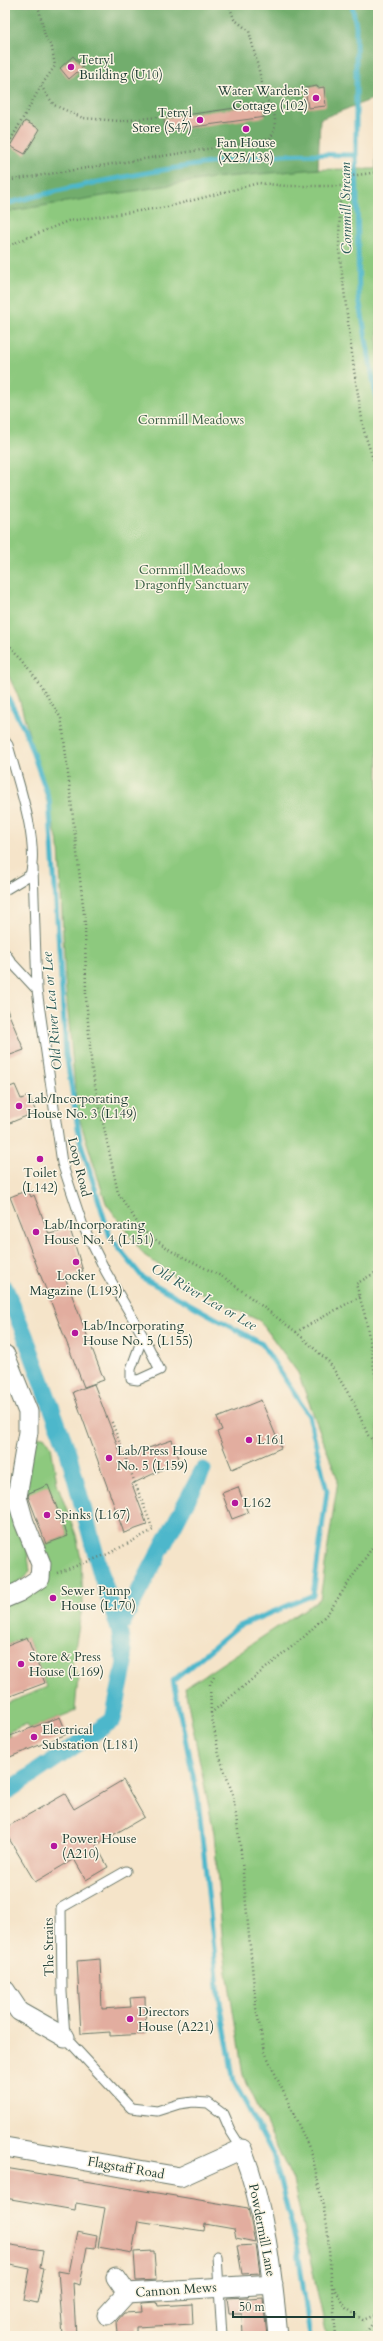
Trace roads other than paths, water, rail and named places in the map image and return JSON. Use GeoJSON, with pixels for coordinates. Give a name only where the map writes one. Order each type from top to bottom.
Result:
{"type":"FeatureCollection","features":[{"type":"Feature","properties":{"kind":"street"},"geometry":{"type":"LineString","coordinates":[[5,1355],[28,1412],[28,1432],[17,1496],[24,1522],[41,1564],[40,1578],[19,1592],[5,1598]]}},
{"type":"Feature","properties":{"kind":"street"},"geometry":{"type":"LineString","coordinates":[[5,1990],[19,2011],[66,2037]]}},
{"type":"Feature","properties":{"kind":"street","name":"Flagstaff Road"},"geometry":{"type":"LineString","coordinates":[[5,2147],[180,2177],[242,2149]]}},
{"type":"Feature","properties":{"kind":"street","name":"Powdermill Lane"},"geometry":{"type":"LineString","coordinates":[[242,2149],[260,2204],[273,2284],[278,2336]]}},
{"type":"Feature","properties":{"kind":"street","name":"Cannon Mews"},"geometry":{"type":"LineString","coordinates":[[116,2277],[127,2293]]}},
{"type":"Feature","properties":{"kind":"street","name":"Cannon Mews"},"geometry":{"type":"LineString","coordinates":[[107,2316],[127,2293],[273,2284]]}},
{"type":"Feature","properties":{"kind":"lane","name":"Loop Road"},"geometry":{"type":"LineString","coordinates":[[5,741],[8,745],[27,813],[33,864],[36,990],[62,1163],[75,1206],[83,1226],[106,1272],[143,1336],[160,1370],[138,1380],[131,1379],[131,1369],[143,1336]]}},
{"type":"Feature","properties":{"kind":"lane"},"geometry":{"type":"LineString","coordinates":[[5,890],[30,875],[33,864]]}},
{"type":"Feature","properties":{"kind":"lane"},"geometry":{"type":"LineString","coordinates":[[5,953],[36,990]]}},
{"type":"Feature","properties":{"kind":"lane","name":"The Straits"},"geometry":{"type":"LineString","coordinates":[[66,2037],[62,1992],[62,1908],[126,1871]]}},
{"type":"Feature","properties":{"kind":"lane"},"geometry":{"type":"LineString","coordinates":[[66,2037],[131,2108],[157,2111],[179,2104],[193,2102],[208,2103],[223,2114],[230,2130],[242,2149]]}},
{"type":"Feature","properties":{"kind":"lane"},"geometry":{"type":"LineString","coordinates":[[217,2256],[222,2336]]}},
{"type":"Feature","properties":{"kind":"waterway","name":"Cornmill Stream"},"geometry":{"type":"LineString","coordinates":[[352,5],[356,26],[356,155],[359,298],[378,409]]}},
{"type":"Feature","properties":{"kind":"waterway"},"geometry":{"type":"LineString","coordinates":[[5,204],[108,180],[248,158],[292,154],[356,155]]}},
{"type":"Feature","properties":{"kind":"waterway","name":"Old River Lea or Lee"},"geometry":{"type":"LineString","coordinates":[[5,692],[25,731],[49,799],[66,1054],[80,1140],[110,1237],[143,1278],[262,1344],[309,1416],[327,1491],[313,1595],[237,1627],[173,1681],[198,1799],[219,1996],[234,2082],[273,2154],[298,2250],[310,2336]]}},
{"type":"Feature","properties":{"kind":"waterway"},"geometry":{"type":"LineString","coordinates":[[5,1288],[24,1333],[68,1452],[101,1574],[119,1629],[125,1663],[113,1720],[5,1793]]}},
{"type":"Feature","properties":{"kind":"waterway"},"geometry":{"type":"LineString","coordinates":[[119,1629],[203,1470]]}},
{"type":"Feature","properties":{"kind":"place","name":"Tetryl Building (U10)"},"geometry":{"type":"Point","coordinates":[71,67]}},
{"type":"Feature","properties":{"kind":"place","name":"Water Warden's Cottage (102)"},"geometry":{"type":"Point","coordinates":[316,98]}},
{"type":"Feature","properties":{"kind":"place","name":"Tetryl Store (S47)"},"geometry":{"type":"Point","coordinates":[200,120]}},
{"type":"Feature","properties":{"kind":"place","name":"Fan House (X25/138)"},"geometry":{"type":"Point","coordinates":[246,129]}},
{"type":"Feature","properties":{"kind":"place","name":"Lab/Incorporating House No. 3 (L149)"},"geometry":{"type":"Point","coordinates":[19,1106]}},
{"type":"Feature","properties":{"kind":"place","name":"Toilet (L142)"},"geometry":{"type":"Point","coordinates":[40,1159]}},
{"type":"Feature","properties":{"kind":"place","name":"Lab/Incorporating House No. 4 (L151)"},"geometry":{"type":"Point","coordinates":[36,1232]}},
{"type":"Feature","properties":{"kind":"place","name":"Locker Magazine (L193)"},"geometry":{"type":"Point","coordinates":[76,1262]}},
{"type":"Feature","properties":{"kind":"place","name":"Lab/Incorporating House No. 5 (L155)"},"geometry":{"type":"Point","coordinates":[75,1333]}},
{"type":"Feature","properties":{"kind":"place","name":"L161"},"geometry":{"type":"Point","coordinates":[249,1440]}},
{"type":"Feature","properties":{"kind":"place","name":"Lab/Press House No. 5 (L159)"},"geometry":{"type":"Point","coordinates":[109,1458]}},
{"type":"Feature","properties":{"kind":"place","name":"L162"},"geometry":{"type":"Point","coordinates":[235,1503]}},
{"type":"Feature","properties":{"kind":"place","name":"Spinks (L167)"},"geometry":{"type":"Point","coordinates":[47,1515]}},
{"type":"Feature","properties":{"kind":"place","name":"Sewer Pump House (L170)"},"geometry":{"type":"Point","coordinates":[53,1598]}},
{"type":"Feature","properties":{"kind":"place","name":"Store & Press House (L169)"},"geometry":{"type":"Point","coordinates":[21,1664]}},
{"type":"Feature","properties":{"kind":"place","name":"Electrical Substation (L181)"},"geometry":{"type":"Point","coordinates":[34,1737]}},
{"type":"Feature","properties":{"kind":"place","name":"Power House (A210)"},"geometry":{"type":"Point","coordinates":[54,1846]}},
{"type":"Feature","properties":{"kind":"place","name":"Directors House (A221)"},"geometry":{"type":"Point","coordinates":[130,2019]}},
{"type":"Feature","properties":{"kind":"park label","name":"Cornmill Meadows"},"geometry":{"type":"Point","coordinates":[191,420]}},
{"type":"Feature","properties":{"kind":"park label","name":"Cornmill Meadows Dragonfly Sanctuary"},"geometry":{"type":"Point","coordinates":[192,578]}}]}
